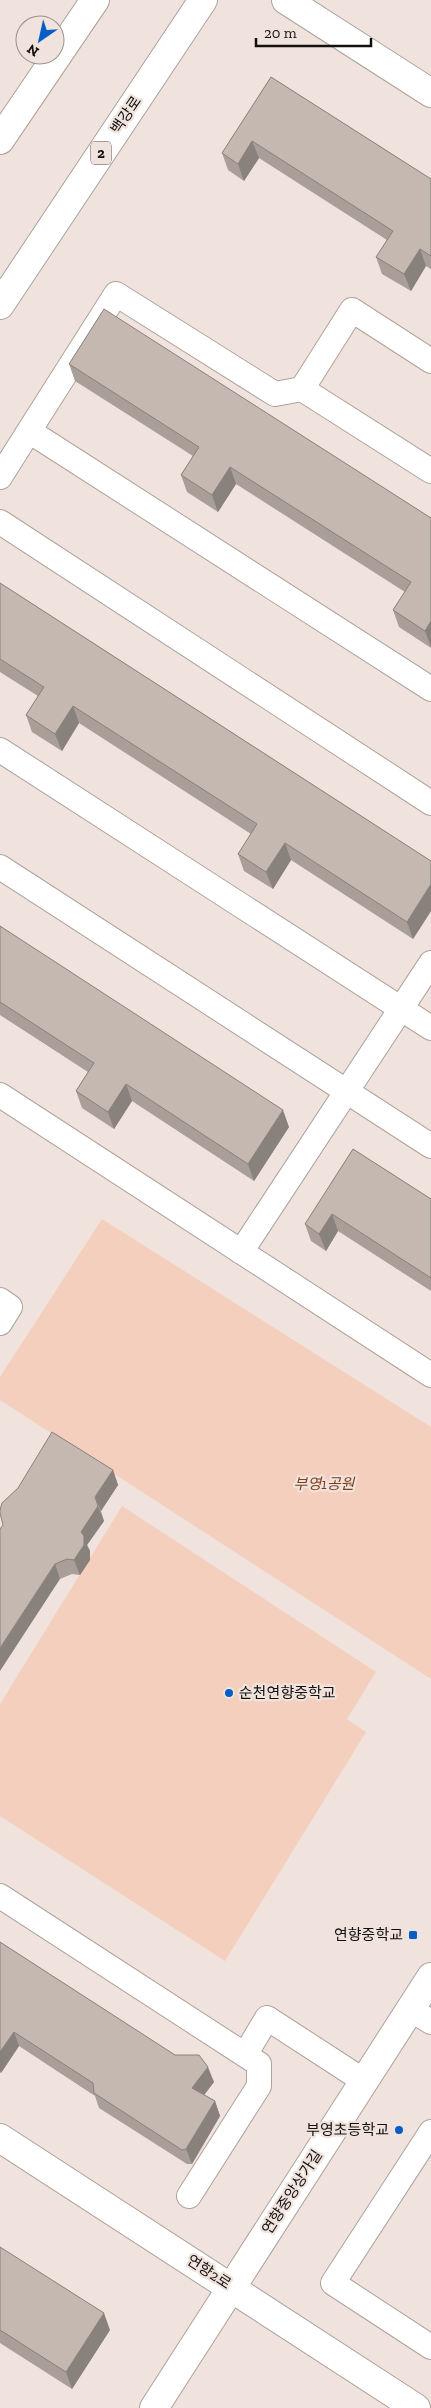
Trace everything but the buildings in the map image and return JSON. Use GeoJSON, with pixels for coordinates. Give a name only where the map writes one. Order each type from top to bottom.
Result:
{"type":"FeatureCollection","features":[{"type":"Feature","properties":{"kind":"street"},"geometry":{"type":"LineString","coordinates":[[0,140],[95,0]]}},
{"type":"Feature","properties":{"kind":"street","name":"백강로"},"geometry":{"type":"LineString","coordinates":[[0,305],[202,0]]}},
{"type":"Feature","properties":{"kind":"street"},"geometry":{"type":"LineString","coordinates":[[286,0],[431,93]]}},
{"type":"Feature","properties":{"kind":"street","name":"연향중앙상가길"},"geometry":{"type":"LineString","coordinates":[[154,2408],[364,2081],[421,2015],[431,1977]]}},
{"type":"Feature","properties":{"kind":"street","name":"연향2로"},"geometry":{"type":"LineString","coordinates":[[0,2138],[231,2286],[416,2408]]}},
{"type":"Feature","properties":{"kind":"lane"},"geometry":{"type":"LineString","coordinates":[[0,477],[116,294],[275,394],[302,389],[431,471]]}},
{"type":"Feature","properties":{"kind":"lane"},"geometry":{"type":"LineString","coordinates":[[302,389],[352,310],[431,361]]}},
{"type":"Feature","properties":{"kind":"lane"},"geometry":{"type":"LineString","coordinates":[[29,431],[431,689]]}},
{"type":"Feature","properties":{"kind":"lane"},"geometry":{"type":"LineString","coordinates":[[0,522],[431,803]]}},
{"type":"Feature","properties":{"kind":"lane"},"geometry":{"type":"LineString","coordinates":[[0,750],[431,1028]]}},
{"type":"Feature","properties":{"kind":"lane"},"geometry":{"type":"LineString","coordinates":[[0,867],[431,1146]]}},
{"type":"Feature","properties":{"kind":"lane"},"geometry":{"type":"LineString","coordinates":[[241,1252],[431,963]]}},
{"type":"Feature","properties":{"kind":"lane"},"geometry":{"type":"LineString","coordinates":[[0,1095],[431,1375]]}},
{"type":"Feature","properties":{"kind":"lane"},"geometry":{"type":"LineString","coordinates":[[0,1300],[10,1307],[0,1323]]}},
{"type":"Feature","properties":{"kind":"lane"},"geometry":{"type":"LineString","coordinates":[[0,1896],[259,2064],[260,2086],[189,2196]]}},
{"type":"Feature","properties":{"kind":"lane"},"geometry":{"type":"LineString","coordinates":[[245,2055],[267,2018],[364,2081]]}},
{"type":"Feature","properties":{"kind":"lane"},"geometry":{"type":"LineString","coordinates":[[431,2132],[333,2283],[431,2347]]}},
{"type":"Feature","properties":{"kind":"green space","name":"부영1공원"},"geometry":{"type":"Polygon","coordinates":[[[102,1219],[431,1427],[431,1679],[0,1400],[0,1377],[102,1219]]]}},
{"type":"Feature","properties":{"kind":"green space"},"geometry":{"type":"Polygon","coordinates":[[[122,1506],[376,1672],[347,1719],[366,1732],[225,1961],[0,1816],[0,1704],[122,1506]]]}},
{"type":"Feature","properties":{"kind":"place","name":"순천연향중학교"},"geometry":{"type":"Point","coordinates":[229,1693]}},
{"type":"Feature","properties":{"kind":"place","name":"연향중학교"},"geometry":{"type":"Point","coordinates":[413,1935]}},
{"type":"Feature","properties":{"kind":"place","name":"부영초등학교"},"geometry":{"type":"Point","coordinates":[399,2130]}}]}
